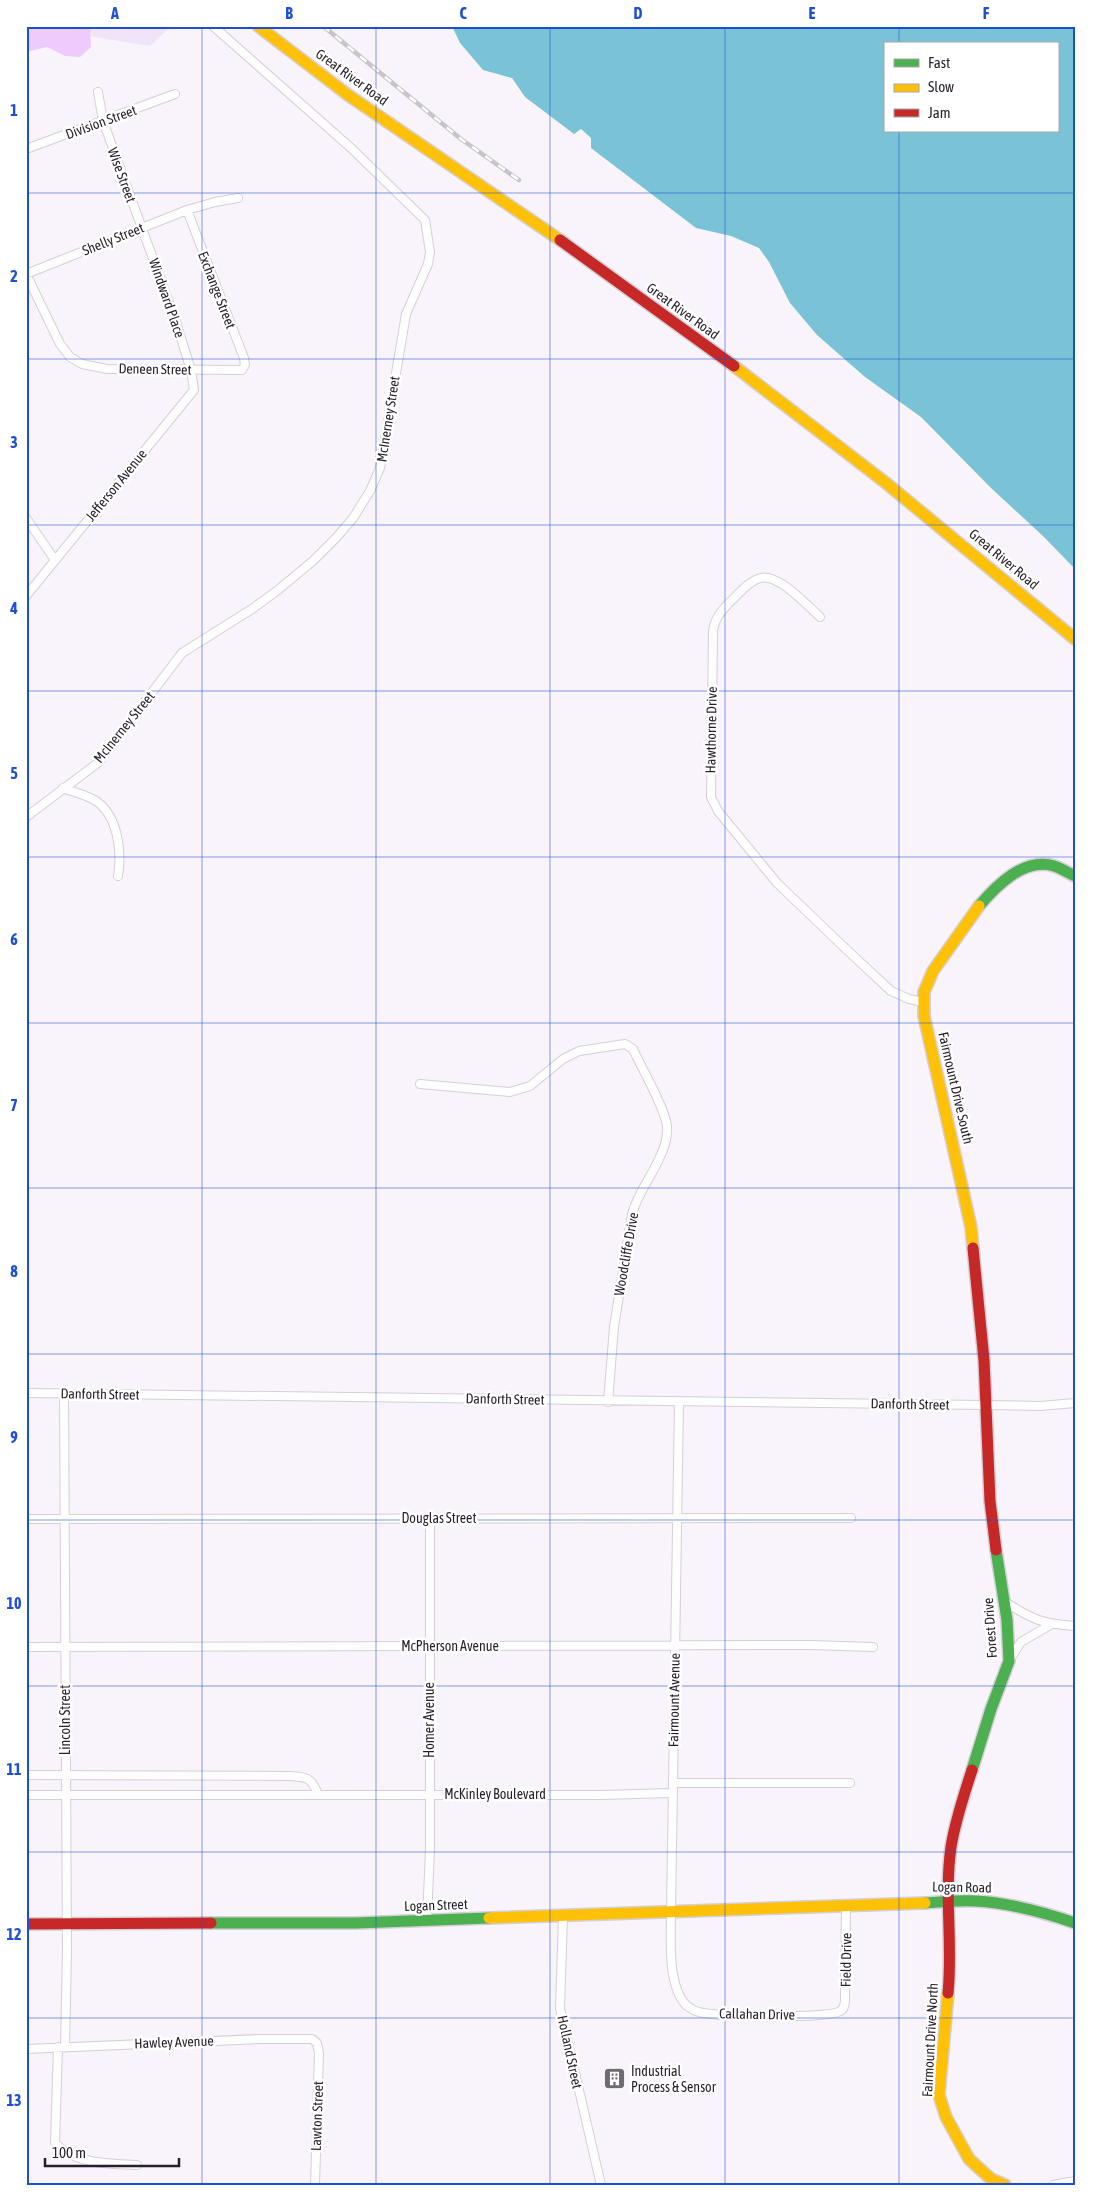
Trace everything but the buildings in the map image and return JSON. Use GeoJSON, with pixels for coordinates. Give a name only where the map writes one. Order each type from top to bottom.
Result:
{"type":"FeatureCollection","features":[{"type":"Feature","properties":{"kind":"street","name":"McInerney Street"},"geometry":{"type":"LineString","coordinates":[[26,817],[99,762],[182,653],[252,609],[314,560],[353,518],[370,491],[380,468],[406,314],[428,264],[430,252],[425,220],[351,148],[213,26]]}},
{"type":"Feature","properties":{"kind":"street","name":"Great River Road"},"geometry":{"type":"LineString","coordinates":[[258,26],[346,93],[560,241],[760,385],[862,463],[1000,575],[1075,639]]}},
{"type":"Feature","properties":{"kind":"street","name":"Wise Street"},"geometry":{"type":"LineString","coordinates":[[98,92],[103,122],[141,227]]}},
{"type":"Feature","properties":{"kind":"street","name":"Division Street"},"geometry":{"type":"LineString","coordinates":[[26,149],[175,94]]}},
{"type":"Feature","properties":{"kind":"street","name":"Shelly Street"},"geometry":{"type":"LineString","coordinates":[[26,274],[187,210],[238,198]]}},
{"type":"Feature","properties":{"kind":"street","name":"Exchange Street"},"geometry":{"type":"LineString","coordinates":[[187,210],[244,358],[245,365],[242,370]]}},
{"type":"Feature","properties":{"kind":"street","name":"Windward Place"},"geometry":{"type":"LineString","coordinates":[[141,227],[167,295],[191,370]]}},
{"type":"Feature","properties":{"kind":"street","name":"Deneen Street"},"geometry":{"type":"LineString","coordinates":[[26,274],[60,344],[70,357],[82,364],[107,369],[242,370]]}},
{"type":"Feature","properties":{"kind":"street","name":"Jefferson Avenue"},"geometry":{"type":"LineString","coordinates":[[26,596],[192,392],[194,386],[191,370]]}},
{"type":"Feature","properties":{"kind":"street"},"geometry":{"type":"LineString","coordinates":[[26,518],[55,560]]}},
{"type":"Feature","properties":{"kind":"street","name":"Hawthorne Drive"},"geometry":{"type":"LineString","coordinates":[[820,617],[782,584],[774,579],[763,578],[745,588],[716,618],[713,631],[711,797],[718,811],[771,876],[828,932],[891,991],[923,1002]]}},
{"type":"Feature","properties":{"kind":"street"},"geometry":{"type":"LineString","coordinates":[[63,788],[95,800],[107,811],[114,826],[118,844],[118,876]]}},
{"type":"Feature","properties":{"kind":"street","name":"Fairmount Drive South"},"geometry":{"type":"LineString","coordinates":[[985,1405],[984,1360],[971,1228],[928,1034],[923,1002],[926,987],[933,971],[978,907],[1005,878],[1026,868],[1048,864],[1075,876]]}},
{"type":"Feature","properties":{"kind":"street","name":"Woodcliffe Drive"},"geometry":{"type":"LineString","coordinates":[[420,1084],[510,1092],[530,1086],[563,1059],[579,1051],[625,1044],[633,1049],[666,1122],[667,1132],[664,1149],[639,1193],[632,1214],[614,1328],[608,1402]]}},
{"type":"Feature","properties":{"kind":"street","name":"Danforth Street"},"geometry":{"type":"LineString","coordinates":[[26,1393],[608,1402],[1040,1406],[1075,1403]]}},
{"type":"Feature","properties":{"kind":"street","name":"Lincoln Street"},"geometry":{"type":"LineString","coordinates":[[64,1394],[67,1924],[56,2143],[63,2151],[85,2159],[137,2165]]}},
{"type":"Feature","properties":{"kind":"street","name":"Fairmount Avenue"},"geometry":{"type":"LineString","coordinates":[[679,1402],[671,1912],[674,1977],[681,1998]]}},
{"type":"Feature","properties":{"kind":"street","name":"Forest Drive"},"geometry":{"type":"LineString","coordinates":[[948,1901],[949,1868],[954,1828],[991,1709],[1009,1661],[1004,1601],[992,1521],[985,1405]]}},
{"type":"Feature","properties":{"kind":"street","name":"Homer Avenue"},"geometry":{"type":"LineString","coordinates":[[427,1921],[430,1794],[430,1518]]}},
{"type":"Feature","properties":{"kind":"street","name":"Douglas Street"},"geometry":{"type":"LineString","coordinates":[[26,1519],[851,1518]]}},
{"type":"Feature","properties":{"kind":"street"},"geometry":{"type":"LineString","coordinates":[[1004,1601],[1037,1621],[1050,1625],[1075,1626]]}},
{"type":"Feature","properties":{"kind":"street"},"geometry":{"type":"LineString","coordinates":[[1009,1661],[1021,1642],[1050,1625]]}},
{"type":"Feature","properties":{"kind":"street","name":"McPherson Avenue"},"geometry":{"type":"LineString","coordinates":[[26,1647],[873,1647]]}},
{"type":"Feature","properties":{"kind":"street"},"geometry":{"type":"LineString","coordinates":[[26,1775],[289,1776],[309,1779],[313,1782],[318,1795]]}},
{"type":"Feature","properties":{"kind":"street"},"geometry":{"type":"LineString","coordinates":[[673,1783],[850,1783]]}},
{"type":"Feature","properties":{"kind":"street","name":"McKinley Boulevard"},"geometry":{"type":"LineString","coordinates":[[26,1795],[673,1793]]}},
{"type":"Feature","properties":{"kind":"street","name":"Logan Road"},"geometry":{"type":"LineString","coordinates":[[846,1905],[948,1901],[1004,1904],[1029,1909],[1075,1923]]}},
{"type":"Feature","properties":{"kind":"street","name":"Fairmount Drive North"},"geometry":{"type":"LineString","coordinates":[[948,1901],[949,1987],[947,2027],[939,2085],[941,2106],[956,2138],[969,2158],[991,2179],[1006,2185]]}},
{"type":"Feature","properties":{"kind":"street","name":"Logan Street"},"geometry":{"type":"LineString","coordinates":[[26,1924],[427,1921],[846,1905]]}},
{"type":"Feature","properties":{"kind":"street","name":"Field Drive"},"geometry":{"type":"LineString","coordinates":[[839,2012],[843,2008],[846,1994],[846,1905]]}},
{"type":"Feature","properties":{"kind":"street","name":"Holland Street"},"geometry":{"type":"LineString","coordinates":[[562,1916],[560,2008],[601,2185]]}},
{"type":"Feature","properties":{"kind":"street","name":"Callahan Drive"},"geometry":{"type":"LineString","coordinates":[[681,1998],[692,2009],[708,2014],[808,2015],[839,2012]]}},
{"type":"Feature","properties":{"kind":"street","name":"Hawley Avenue"},"geometry":{"type":"LineString","coordinates":[[26,2049],[306,2038],[314,2040],[319,2047]]}},
{"type":"Feature","properties":{"kind":"street","name":"Lawton Street"},"geometry":{"type":"LineString","coordinates":[[315,2185],[319,2047]]}},
{"type":"Feature","properties":{"kind":"street"},"geometry":{"type":"LineString","coordinates":[[1053,2185],[1075,2181]]}},
{"type":"Feature","properties":{"kind":"shaded area"},"geometry":{"type":"Polygon","coordinates":[[[26,26],[171,26],[150,46],[26,26]]]}},
{"type":"Feature","properties":{"kind":"shaded area"},"geometry":{"type":"Polygon","coordinates":[[[26,26],[90,26],[91,47],[80,57],[65,56],[47,47],[26,52],[26,26]]]}},
{"type":"Feature","properties":{"kind":"water"},"geometry":{"type":"Polygon","coordinates":[[[452,26],[1075,26],[1075,569],[921,417],[865,377],[817,335],[790,303],[769,262],[759,248],[731,236],[696,228],[591,148],[591,138],[581,129],[574,134],[525,97],[512,78],[483,70],[460,43],[452,26]]]}},
{"type":"Feature","properties":{"kind":"railway"},"geometry":{"type":"LineString","coordinates":[[323,26],[461,139],[519,180]]}},
{"type":"Feature","properties":{"kind":"traffic: fast"},"geometry":{"type":"LineString","coordinates":[[979,906],[1002,882],[1022,869],[1043,864],[1054,866],[1075,876]]}},
{"type":"Feature","properties":{"kind":"traffic: fast"},"geometry":{"type":"LineString","coordinates":[[972,1770],[991,1709],[1009,1661],[1007,1620],[996,1550]]}},
{"type":"Feature","properties":{"kind":"traffic: fast"},"geometry":{"type":"LineString","coordinates":[[925,1903],[951,1901],[989,1902],[1039,1912],[1075,1923]]}},
{"type":"Feature","properties":{"kind":"traffic: fast"},"geometry":{"type":"LineString","coordinates":[[211,1923],[356,1923],[489,1918]]}},
{"type":"Feature","properties":{"kind":"traffic: slow"},"geometry":{"type":"LineString","coordinates":[[258,26],[348,95],[560,240]]}},
{"type":"Feature","properties":{"kind":"traffic: slow"},"geometry":{"type":"LineString","coordinates":[[734,366],[886,483],[1075,639]]}},
{"type":"Feature","properties":{"kind":"traffic: slow"},"geometry":{"type":"LineString","coordinates":[[973,1248],[971,1227],[924,1016],[924,992],[933,971],[979,906]]}},
{"type":"Feature","properties":{"kind":"traffic: slow"},"geometry":{"type":"LineString","coordinates":[[489,1918],[925,1903]]}},
{"type":"Feature","properties":{"kind":"traffic: slow"},"geometry":{"type":"LineString","coordinates":[[948,1993],[939,2095],[946,2117],[969,2159],[991,2179],[1005,2185]]}},
{"type":"Feature","properties":{"kind":"traffic: jam"},"geometry":{"type":"LineString","coordinates":[[560,240],[734,366]]}},
{"type":"Feature","properties":{"kind":"traffic: jam"},"geometry":{"type":"LineString","coordinates":[[973,1248],[984,1360],[990,1501],[996,1550]]}},
{"type":"Feature","properties":{"kind":"traffic: jam"},"geometry":{"type":"LineString","coordinates":[[948,1993],[950,1957],[949,1865],[957,1818],[972,1770]]}},
{"type":"Feature","properties":{"kind":"traffic: jam"},"geometry":{"type":"LineString","coordinates":[[26,1924],[211,1923]]}},
{"type":"Feature","properties":{"kind":"place","name":"Industrial Process & Sensor"},"geometry":{"type":"Point","coordinates":[615,2079]}}]}
